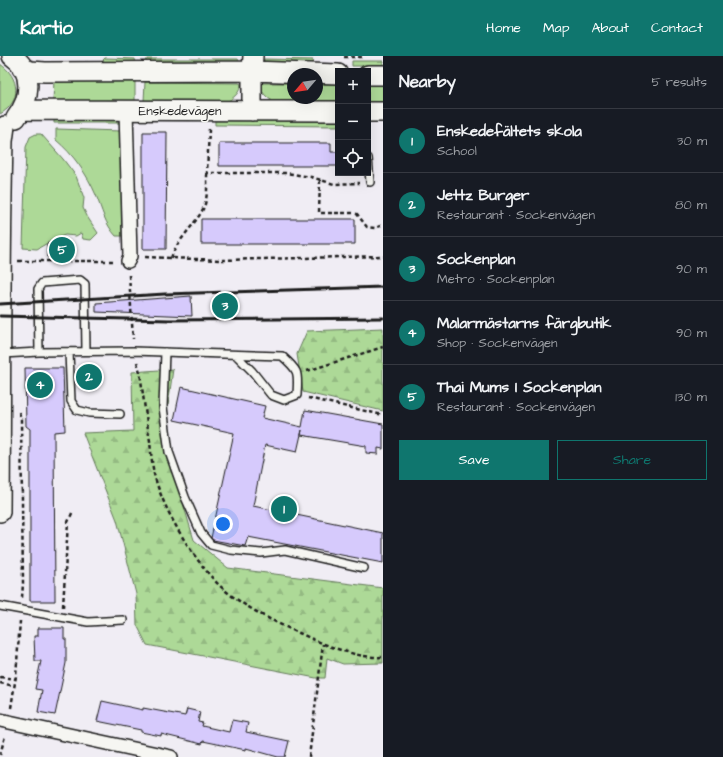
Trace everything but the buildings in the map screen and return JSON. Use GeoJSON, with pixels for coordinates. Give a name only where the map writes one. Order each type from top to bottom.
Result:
{"type":"FeatureCollection","features":[{"type":"Feature","properties":{"kind":"street"},"geometry":{"type":"LineString","coordinates":[[17,62],[31,71],[45,72],[253,64],[335,74]]}},
{"type":"Feature","properties":{"kind":"street"},"geometry":{"type":"LineString","coordinates":[[0,512],[2,127],[15,120],[23,110],[28,96],[28,82],[17,62]]}},
{"type":"Feature","properties":{"kind":"street"},"geometry":{"type":"LineString","coordinates":[[252,111],[253,64]]}},
{"type":"Feature","properties":{"kind":"street"},"geometry":{"type":"LineString","coordinates":[[371,75],[383,75]]}},
{"type":"Feature","properties":{"kind":"street","name":"Enskedevägen"},"geometry":{"type":"LineString","coordinates":[[23,110],[335,111]]}},
{"type":"Feature","properties":{"kind":"street"},"geometry":{"type":"LineString","coordinates":[[126,110],[129,259]]}},
{"type":"Feature","properties":{"kind":"street"},"geometry":{"type":"LineString","coordinates":[[371,112],[383,112]]}},
{"type":"Feature","properties":{"kind":"street"},"geometry":{"type":"LineString","coordinates":[[0,720],[122,752],[171,757]]}},
{"type":"Feature","properties":{"kind":"lane"},"geometry":{"type":"LineString","coordinates":[[370,176],[370,182]]}},
{"type":"Feature","properties":{"kind":"lane"},"geometry":{"type":"LineString","coordinates":[[39,352],[38,289],[42,283],[80,280],[85,284],[86,351]]}},
{"type":"Feature","properties":{"kind":"lane"},"geometry":{"type":"LineString","coordinates":[[1,354],[133,351],[236,354],[282,356],[294,367],[298,374],[297,395],[284,400],[271,395],[236,354]]}},
{"type":"Feature","properties":{"kind":"lane"},"geometry":{"type":"LineString","coordinates":[[69,352],[71,401],[77,410],[89,413],[120,414]]}},
{"type":"Feature","properties":{"kind":"lane"},"geometry":{"type":"LineString","coordinates":[[165,352],[163,407],[169,452],[200,533],[211,545],[231,550],[261,553],[285,550],[364,568]]}},
{"type":"Feature","properties":{"kind":"lane"},"geometry":{"type":"LineString","coordinates":[[0,606],[88,622],[123,620]]}},
{"type":"Feature","properties":{"kind":"path"},"geometry":{"type":"LineString","coordinates":[[171,258],[174,248],[204,207],[208,193],[207,172],[209,128]]}},
{"type":"Feature","properties":{"kind":"path"},"geometry":{"type":"LineString","coordinates":[[207,172],[311,176],[334,184],[370,182]]}},
{"type":"Feature","properties":{"kind":"path"},"geometry":{"type":"LineString","coordinates":[[320,180],[319,213],[354,213],[357,214],[367,227],[375,228],[383,226]]}},
{"type":"Feature","properties":{"kind":"path"},"geometry":{"type":"LineString","coordinates":[[1,262],[171,258],[221,260],[383,256]]}},
{"type":"Feature","properties":{"kind":"path"},"geometry":{"type":"LineString","coordinates":[[129,259],[133,351],[140,372],[154,474],[161,496],[197,559],[220,586],[248,607],[280,625],[323,644],[361,655],[383,657]]}},
{"type":"Feature","properties":{"kind":"path"},"geometry":{"type":"LineString","coordinates":[[298,374],[383,347]]}},
{"type":"Feature","properties":{"kind":"path"},"geometry":{"type":"LineString","coordinates":[[297,395],[383,415]]}},
{"type":"Feature","properties":{"kind":"path"},"geometry":{"type":"LineString","coordinates":[[63,617],[68,522],[73,511]]}},
{"type":"Feature","properties":{"kind":"path"},"geometry":{"type":"LineString","coordinates":[[308,757],[323,644]]}},
{"type":"Feature","properties":{"kind":"path"},"geometry":{"type":"LineString","coordinates":[[0,677],[16,679]]}},
{"type":"Feature","properties":{"kind":"path"},"geometry":{"type":"LineString","coordinates":[[0,683],[14,686]]}},
{"type":"Feature","properties":{"kind":"green space"},"geometry":{"type":"Polygon","coordinates":[[[105,58],[135,59],[136,64],[105,63],[103,60],[105,58]]]}},
{"type":"Feature","properties":{"kind":"green space"},"geometry":{"type":"Polygon","coordinates":[[[148,59],[238,59],[239,61],[230,65],[146,63],[145,61],[148,59]]]}},
{"type":"Feature","properties":{"kind":"green space"},"geometry":{"type":"Polygon","coordinates":[[[264,59],[313,60],[314,65],[264,64],[264,59]]]}},
{"type":"Feature","properties":{"kind":"green space"},"geometry":{"type":"Polygon","coordinates":[[[352,61],[383,61],[383,66],[352,66],[352,61]]]}},
{"type":"Feature","properties":{"kind":"green space"},"geometry":{"type":"Polygon","coordinates":[[[0,64],[7,69],[12,76],[16,89],[12,103],[0,114],[0,64]]]}},
{"type":"Feature","properties":{"kind":"green space"},"geometry":{"type":"Polygon","coordinates":[[[54,81],[135,81],[135,101],[53,101],[54,81]]]}},
{"type":"Feature","properties":{"kind":"green space"},"geometry":{"type":"Polygon","coordinates":[[[145,82],[241,84],[237,94],[228,101],[144,101],[145,82]]]}},
{"type":"Feature","properties":{"kind":"green space"},"geometry":{"type":"Polygon","coordinates":[[[262,83],[287,83],[287,102],[275,102],[268,98],[260,87],[262,83]]]}},
{"type":"Feature","properties":{"kind":"green space"},"geometry":{"type":"Polygon","coordinates":[[[323,84],[335,84],[335,102],[323,102],[323,84]]]}},
{"type":"Feature","properties":{"kind":"green space"},"geometry":{"type":"Polygon","coordinates":[[[371,84],[383,84],[383,103],[371,103],[371,84]]]}},
{"type":"Feature","properties":{"kind":"green space"},"geometry":{"type":"Polygon","coordinates":[[[54,118],[115,120],[119,123],[54,123],[54,118]]]}},
{"type":"Feature","properties":{"kind":"green space"},"geometry":{"type":"Polygon","coordinates":[[[215,120],[335,121],[335,126],[215,125],[215,120]]]}},
{"type":"Feature","properties":{"kind":"green space"},"geometry":{"type":"Polygon","coordinates":[[[56,129],[121,131],[122,236],[116,236],[109,227],[96,195],[84,172],[74,158],[56,140],[56,129]]]}},
{"type":"Feature","properties":{"kind":"green space"},"geometry":{"type":"Polygon","coordinates":[[[36,134],[41,134],[76,176],[84,198],[83,208],[98,233],[91,240],[83,239],[81,233],[76,236],[65,235],[37,249],[23,248],[26,147],[30,137],[36,134]]]}},
{"type":"Feature","properties":{"kind":"green space"},"geometry":{"type":"Polygon","coordinates":[[[383,328],[383,411],[303,392],[297,354],[307,331],[383,328]]]}},
{"type":"Feature","properties":{"kind":"green space"},"geometry":{"type":"Polygon","coordinates":[[[173,369],[167,413],[175,477],[194,540],[228,568],[383,588],[383,663],[343,664],[327,658],[325,678],[316,678],[147,645],[137,625],[136,594],[117,520],[83,433],[133,431],[132,372],[173,369]]]}},
{"type":"Feature","properties":{"kind":"railway"},"geometry":{"type":"LineString","coordinates":[[0,304],[165,294],[383,287]]}},
{"type":"Feature","properties":{"kind":"railway"},"geometry":{"type":"LineString","coordinates":[[0,316],[170,320],[383,318]]}},
{"type":"Feature","properties":{"kind":"place","name":"Thai Mums I Sockenplan"},"geometry":{"type":"Point","coordinates":[62,250]}},
{"type":"Feature","properties":{"kind":"place","name":"Sockenplan"},"geometry":{"type":"Point","coordinates":[225,306]}},
{"type":"Feature","properties":{"kind":"place","name":"Jettz Burger"},"geometry":{"type":"Point","coordinates":[89,377]}},
{"type":"Feature","properties":{"kind":"place","name":"Målarmästarns färgbutik"},"geometry":{"type":"Point","coordinates":[40,385]}},
{"type":"Feature","properties":{"kind":"place","name":"Enskedefältets skola"},"geometry":{"type":"Point","coordinates":[284,509]}}]}
